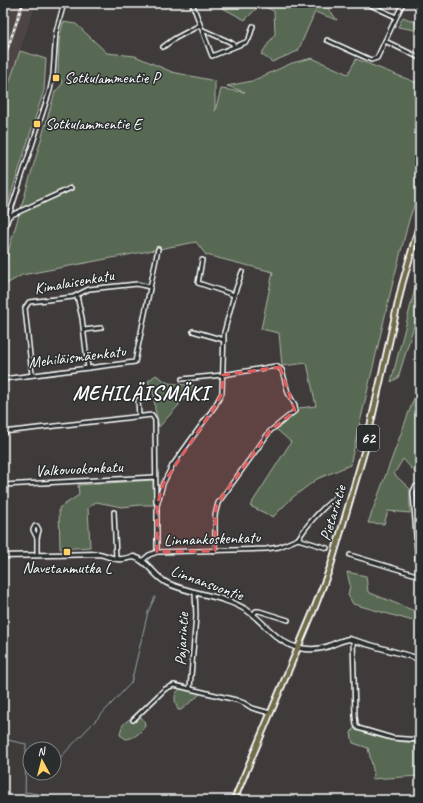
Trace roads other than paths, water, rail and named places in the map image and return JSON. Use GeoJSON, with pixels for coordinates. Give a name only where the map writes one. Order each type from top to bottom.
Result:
{"type":"FeatureCollection","features":[{"type":"Feature","properties":{"kind":"main road","name":"Pietarintie"},"geometry":{"type":"LineString","coordinates":[[234,800],[329,570],[353,494],[370,428],[402,285],[420,222]]}},
{"type":"Feature","properties":{"kind":"street"},"geometry":{"type":"LineString","coordinates":[[3,234],[50,90],[53,75],[56,32],[64,3]]}},
{"type":"Feature","properties":{"kind":"street"},"geometry":{"type":"LineString","coordinates":[[192,3],[212,56],[246,42],[249,39],[253,26]]}},
{"type":"Feature","properties":{"kind":"street"},"geometry":{"type":"LineString","coordinates":[[366,3],[396,17]]}},
{"type":"Feature","properties":{"kind":"street"},"geometry":{"type":"LineString","coordinates":[[327,40],[371,60],[377,58],[403,3]]}},
{"type":"Feature","properties":{"kind":"street"},"geometry":{"type":"LineString","coordinates":[[164,47],[174,39],[200,25]]}},
{"type":"Feature","properties":{"kind":"street"},"geometry":{"type":"LineString","coordinates":[[202,29],[230,42],[234,46]]}},
{"type":"Feature","properties":{"kind":"street"},"geometry":{"type":"LineString","coordinates":[[385,41],[420,58]]}},
{"type":"Feature","properties":{"kind":"street"},"geometry":{"type":"LineString","coordinates":[[9,216],[71,188]]}},
{"type":"Feature","properties":{"kind":"street","name":"Mehiläismäenkatu"},"geometry":{"type":"LineString","coordinates":[[3,379],[134,362],[158,249]]}},
{"type":"Feature","properties":{"kind":"street"},"geometry":{"type":"LineString","coordinates":[[202,260],[198,283],[234,295]]}},
{"type":"Feature","properties":{"kind":"street"},"geometry":{"type":"LineString","coordinates":[[156,506],[166,475],[215,406],[222,393],[224,333],[242,272]]}},
{"type":"Feature","properties":{"kind":"street","name":"Kimalaisenkatu"},"geometry":{"type":"LineString","coordinates":[[32,375],[25,308],[26,304],[32,301],[77,296],[89,289],[137,284],[150,287]]}},
{"type":"Feature","properties":{"kind":"street"},"geometry":{"type":"LineString","coordinates":[[77,296],[80,304],[84,330],[88,368]]}},
{"type":"Feature","properties":{"kind":"street"},"geometry":{"type":"LineString","coordinates":[[84,330],[101,328]]}},
{"type":"Feature","properties":{"kind":"street"},"geometry":{"type":"LineString","coordinates":[[193,331],[224,340]]}},
{"type":"Feature","properties":{"kind":"street"},"geometry":{"type":"LineString","coordinates":[[182,379],[223,375],[276,366],[280,367],[282,370],[288,392],[294,402],[295,408],[290,415],[270,431],[218,503],[216,514],[215,551]]}},
{"type":"Feature","properties":{"kind":"street"},"geometry":{"type":"LineString","coordinates":[[138,400],[140,416]]}},
{"type":"Feature","properties":{"kind":"street"},"geometry":{"type":"LineString","coordinates":[[3,432],[149,415],[154,417],[157,552]]}},
{"type":"Feature","properties":{"kind":"street","name":"Valkovuokonkatu"},"geometry":{"type":"LineString","coordinates":[[3,485],[155,477]]}},
{"type":"Feature","properties":{"kind":"street"},"geometry":{"type":"LineString","coordinates":[[350,555],[419,576],[413,496],[415,487],[420,486]]}},
{"type":"Feature","properties":{"kind":"street"},"geometry":{"type":"LineString","coordinates":[[327,548],[298,539],[314,517],[336,497]]}},
{"type":"Feature","properties":{"kind":"street"},"geometry":{"type":"LineString","coordinates":[[114,512],[116,559]]}},
{"type":"Feature","properties":{"kind":"street"},"geometry":{"type":"LineString","coordinates":[[37,538],[37,556]]}},
{"type":"Feature","properties":{"kind":"street","name":"Linnankoskenkatu"},"geometry":{"type":"LineString","coordinates":[[142,561],[149,555],[157,552],[273,548],[298,539]]}},
{"type":"Feature","properties":{"kind":"street"},"geometry":{"type":"LineString","coordinates":[[3,556],[99,554],[122,560],[134,557],[142,561]]}},
{"type":"Feature","properties":{"kind":"street","name":"Linnansuontie"},"geometry":{"type":"LineString","coordinates":[[142,561],[161,579],[172,585],[233,603],[253,615],[277,637],[298,648],[317,650],[343,640],[352,640],[420,659]]}},
{"type":"Feature","properties":{"kind":"street","name":"Pajarintie"},"geometry":{"type":"LineString","coordinates":[[190,688],[196,616],[195,592]]}},
{"type":"Feature","properties":{"kind":"street"},"geometry":{"type":"LineString","coordinates":[[253,615],[256,611],[259,611],[288,620]]}},
{"type":"Feature","properties":{"kind":"street"},"geometry":{"type":"LineString","coordinates":[[352,640],[355,716],[356,725],[358,728],[392,738],[420,740]]}},
{"type":"Feature","properties":{"kind":"street","name":"Pajarintie"},"geometry":{"type":"LineString","coordinates":[[133,720],[170,686],[178,685],[236,700],[252,708],[270,713]]}},
{"type":"Feature","properties":{"kind":"waterway"},"geometry":{"type":"LineString","coordinates":[[62,756],[131,683],[148,612],[155,597]]}},
{"type":"Feature","properties":{"kind":"waterway"},"geometry":{"type":"LineString","coordinates":[[3,739],[26,744],[25,800]]}},
{"type":"Feature","properties":{"kind":"waterway"},"geometry":{"type":"LineString","coordinates":[[26,792],[71,800]]}},
{"type":"Feature","properties":{"kind":"railway"},"geometry":{"type":"LineString","coordinates":[[3,62],[23,3]]}},
{"type":"Feature","properties":{"kind":"place","name":"Sotkulammentie P"},"geometry":{"type":"Point","coordinates":[56,78]}},
{"type":"Feature","properties":{"kind":"place","name":"Sotkulammentie E"},"geometry":{"type":"Point","coordinates":[37,124]}},
{"type":"Feature","properties":{"kind":"place","name":"Navetanmutka L"},"geometry":{"type":"Point","coordinates":[67,552]}},
{"type":"Feature","properties":{"kind":"district","name":"MEHILÄISMÄKI"},"geometry":{"type":"Point","coordinates":[141,393]}}]}
